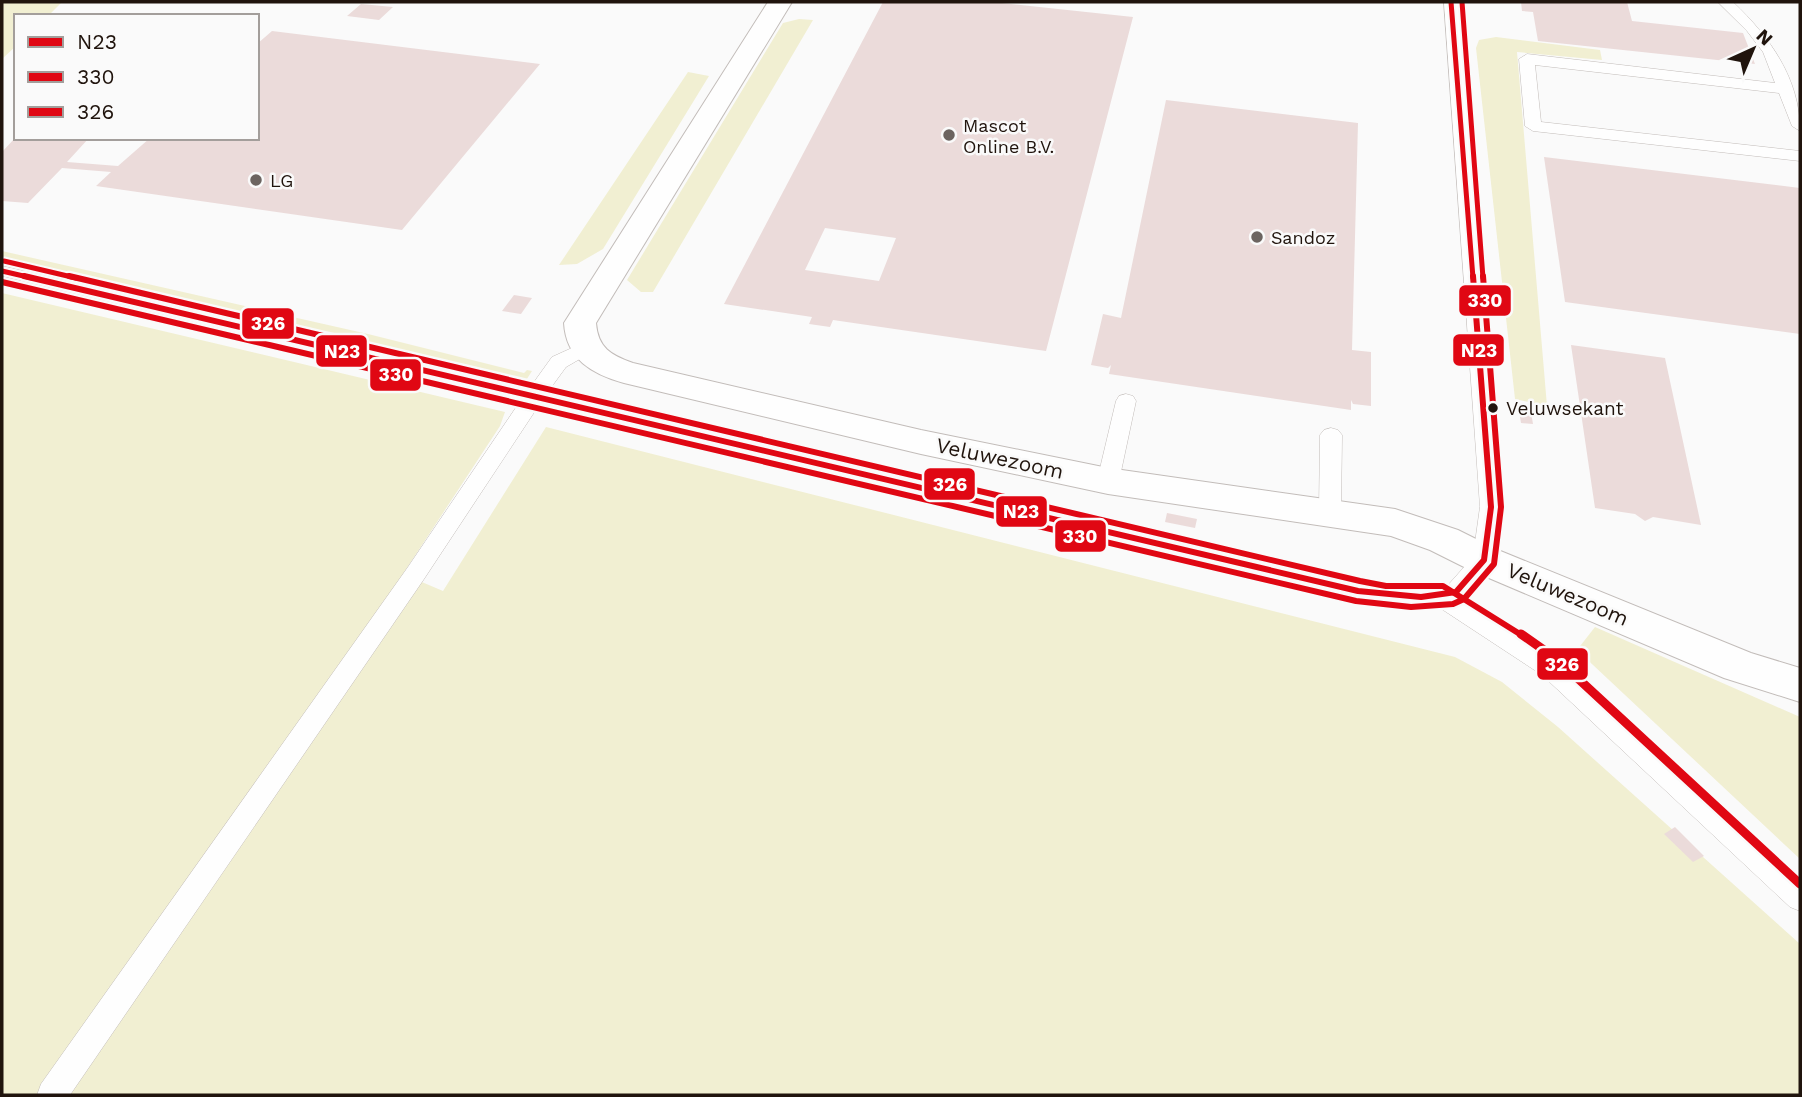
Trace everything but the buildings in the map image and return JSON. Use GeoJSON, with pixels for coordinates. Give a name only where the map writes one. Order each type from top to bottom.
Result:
{"type":"FeatureCollection","features":[{"type":"Feature","properties":{"kind":"street"},"geometry":{"type":"LineString","coordinates":[[585,348],[580,338],[580,323],[780,2]]}},
{"type":"Feature","properties":{"kind":"street","name":"Veluwezoom"},"geometry":{"type":"LineString","coordinates":[[585,348],[587,353],[603,364],[624,372],[921,442],[1108,481],[1395,523],[1444,540],[1484,560],[1739,666],[1800,685]]}},
{"type":"Feature","properties":{"kind":"lane"},"geometry":{"type":"LineString","coordinates":[[2,271],[1358,591],[1385,596],[1440,596],[1457,592],[1484,560],[1491,507],[1451,2]]}},
{"type":"Feature","properties":{"kind":"lane"},"geometry":{"type":"LineString","coordinates":[[1725,2],[1752,28],[1770,52],[1800,126]]}},
{"type":"Feature","properties":{"kind":"lane"},"geometry":{"type":"LineString","coordinates":[[1785,89],[1527,59],[1533,126],[1800,156]]}},
{"type":"Feature","properties":{"kind":"lane"},"geometry":{"type":"LineString","coordinates":[[52,1095],[416,573],[534,395],[559,362],[585,348]]}},
{"type":"Feature","properties":{"kind":"lane"},"geometry":{"type":"LineString","coordinates":[[1108,481],[1126,401]]}},
{"type":"Feature","properties":{"kind":"lane"},"geometry":{"type":"LineString","coordinates":[[1330,513],[1331,435]]}},
{"type":"Feature","properties":{"kind":"lane"},"geometry":{"type":"LineString","coordinates":[[1440,596],[1552,668],[1800,898]]}},
{"type":"Feature","properties":{"kind":"shaded area"},"geometry":{"type":"Polygon","coordinates":[[[2,2],[62,2],[50,14],[14,14],[14,48],[2,59],[2,2]]]}},
{"type":"Feature","properties":{"kind":"shaded area"},"geometry":{"type":"Polygon","coordinates":[[[799,19],[813,20],[653,292],[641,292],[627,280],[783,23],[799,19]]]}},
{"type":"Feature","properties":{"kind":"shaded area"},"geometry":{"type":"Polygon","coordinates":[[[1496,37],[1600,50],[1602,60],[1517,52],[1547,406],[1515,399],[1476,48],[1479,40],[1496,37]]]}},
{"type":"Feature","properties":{"kind":"shaded area"},"geometry":{"type":"Polygon","coordinates":[[[688,72],[709,76],[603,249],[577,264],[559,265],[688,72]]]}},
{"type":"Feature","properties":{"kind":"shaded area"},"geometry":{"type":"Polygon","coordinates":[[[2,251],[368,334],[524,373],[527,370],[532,371],[525,382],[2,261],[2,251]]]}},
{"type":"Feature","properties":{"kind":"shaded area"},"geometry":{"type":"Polygon","coordinates":[[[2,293],[505,412],[500,426],[403,574],[443,591],[546,427],[1455,657],[1502,682],[1558,727],[1800,944],[1800,1095],[2,1095],[2,293]]]}},
{"type":"Feature","properties":{"kind":"shaded area"},"geometry":{"type":"Polygon","coordinates":[[[1595,627],[1800,717],[1800,859],[1577,650],[1595,627]]]}},
{"type":"Feature","properties":{"kind":"transit line","name":"N23"},"geometry":{"type":"LineString","coordinates":[[2,271],[1358,591],[1421,597],[1456,592],[1484,560],[1491,507],[1451,2]]}},
{"type":"Feature","properties":{"kind":"transit line","name":"330"},"geometry":{"type":"LineString","coordinates":[[2,282],[1356,601],[1411,607],[1453,604],[1464,599],[1494,564],[1501,507],[1462,2]]}},
{"type":"Feature","properties":{"kind":"transit line","name":"326"},"geometry":{"type":"LineString","coordinates":[[4,261],[1360,581],[1386,586],[1443,586],[1505,623],[1558,660],[1800,884]]}},
{"type":"Feature","properties":{"kind":"place","name":"Mascot Online B.V."},"geometry":{"type":"Point","coordinates":[949,135]}},
{"type":"Feature","properties":{"kind":"place","name":"LG"},"geometry":{"type":"Point","coordinates":[256,180]}},
{"type":"Feature","properties":{"kind":"place","name":"Sandoz"},"geometry":{"type":"Point","coordinates":[1257,237]}},
{"type":"Feature","properties":{"kind":"place","name":"Veluwsekant"},"geometry":{"type":"Point","coordinates":[1493,408]}}]}
